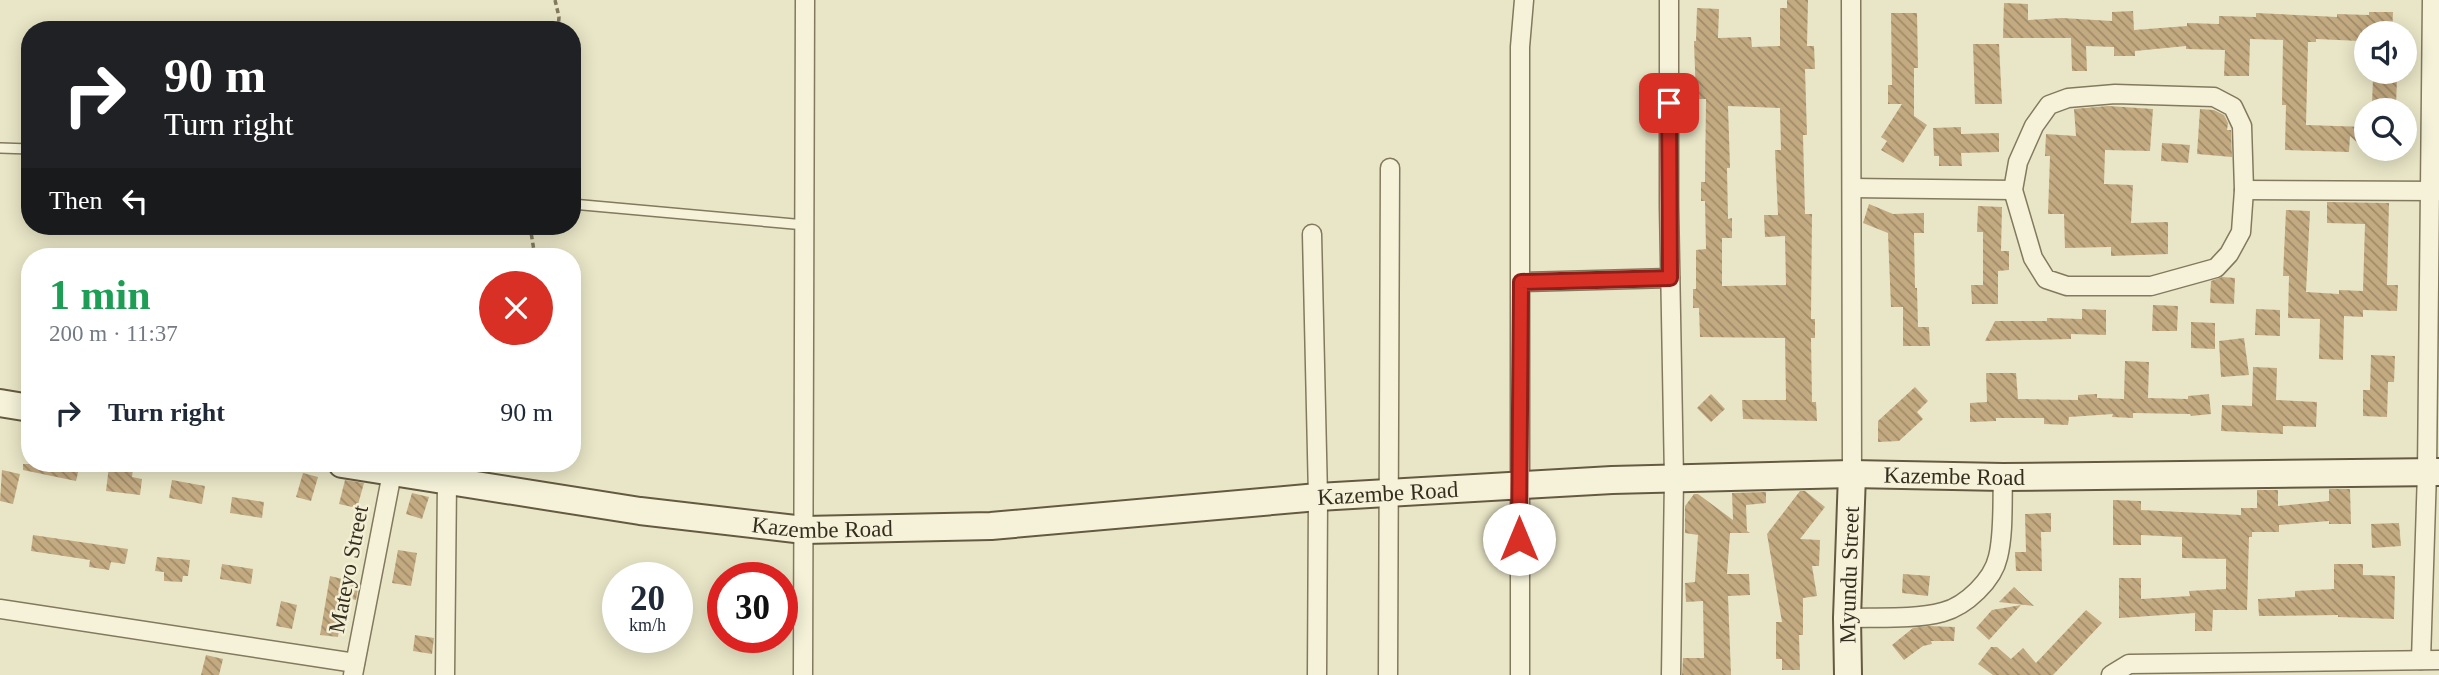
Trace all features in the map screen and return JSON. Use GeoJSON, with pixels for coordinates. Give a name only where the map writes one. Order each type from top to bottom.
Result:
{"type":"FeatureCollection","features":[{"type":"Feature","properties":{"kind":"main road"},"geometry":{"type":"LineString","coordinates":[[0,403],[21,406]]}},
{"type":"Feature","properties":{"kind":"main road","name":"Kazembe Road"},"geometry":{"type":"LineString","coordinates":[[391,472],[640,511],[804,530],[991,526],[1318,497],[1674,478],[1852,474],[2003,477],[2433,472]]}},
{"type":"Feature","properties":{"kind":"main road","name":"Myundu Street"},"geometry":{"type":"LineString","coordinates":[[1848,675],[1847,618],[1852,474]]}},
{"type":"Feature","properties":{"kind":"street"},"geometry":{"type":"LineString","coordinates":[[803,675],[806,0]]}},
{"type":"Feature","properties":{"kind":"street"},"geometry":{"type":"LineString","coordinates":[[1520,675],[1520,47],[1524,0]]}},
{"type":"Feature","properties":{"kind":"street"},"geometry":{"type":"LineString","coordinates":[[1669,0],[1674,478],[1671,675]]}},
{"type":"Feature","properties":{"kind":"street"},"geometry":{"type":"LineString","coordinates":[[1851,0],[1849,52],[1852,474]]}},
{"type":"Feature","properties":{"kind":"street"},"geometry":{"type":"LineString","coordinates":[[2111,675],[2129,664],[2430,660],[2435,191],[2432,0]]}},
{"type":"Feature","properties":{"kind":"street"},"geometry":{"type":"LineString","coordinates":[[2115,94],[2214,96],[2233,107],[2242,126],[2245,190],[2241,232],[2229,254],[2216,268],[2151,286],[2067,286],[2046,279],[2033,258],[2012,190],[2018,162],[2034,127],[2049,105],[2068,98],[2115,94]]}},
{"type":"Feature","properties":{"kind":"street"},"geometry":{"type":"LineString","coordinates":[[1388,675],[1390,168]]}},
{"type":"Feature","properties":{"kind":"street"},"geometry":{"type":"LineString","coordinates":[[1852,188],[2012,190]]}},
{"type":"Feature","properties":{"kind":"street"},"geometry":{"type":"LineString","coordinates":[[2245,190],[2435,191]]}},
{"type":"Feature","properties":{"kind":"street"},"geometry":{"type":"LineString","coordinates":[[1312,234],[1318,497],[1317,675]]}},
{"type":"Feature","properties":{"kind":"street"},"geometry":{"type":"LineString","coordinates":[[1521,282],[1670,278]]}},
{"type":"Feature","properties":{"kind":"street","name":"Mateyo Street"},"geometry":{"type":"LineString","coordinates":[[354,669],[391,472]]}},
{"type":"Feature","properties":{"kind":"street"},"geometry":{"type":"LineString","coordinates":[[1847,618],[1914,616],[1946,611],[1979,591],[1992,573],[1998,557],[2003,477]]}},
{"type":"Feature","properties":{"kind":"street"},"geometry":{"type":"LineString","coordinates":[[445,675],[447,481]]}},
{"type":"Feature","properties":{"kind":"street"},"geometry":{"type":"LineString","coordinates":[[0,609],[354,669]]}},
{"type":"Feature","properties":{"kind":"lane"},"geometry":{"type":"LineString","coordinates":[[0,148],[21,149]]}},
{"type":"Feature","properties":{"kind":"lane"},"geometry":{"type":"LineString","coordinates":[[581,205],[805,225]]}},
{"type":"Feature","properties":{"kind":"path"},"geometry":{"type":"LineString","coordinates":[[555,0],[559,21]]}},
{"type":"Feature","properties":{"kind":"building"},"geometry":{"type":"Polygon","coordinates":[[[1787,0],[1808,0],[1807,46],[1814,46],[1815,69],[1805,69],[1807,135],[1803,135],[1805,214],[1812,214],[1811,319],[1815,319],[1815,338],[1811,338],[1812,402],[1816,402],[1817,421],[1743,419],[1742,400],[1786,400],[1785,338],[1700,337],[1699,308],[1693,308],[1696,250],[1706,249],[1705,201],[1701,201],[1701,182],[1705,182],[1706,99],[1696,99],[1694,41],[1697,8],[1719,9],[1718,38],[1751,37],[1752,47],[1780,46],[1780,8],[1787,8],[1787,0]],[[1728,106],[1728,219],[1732,218],[1732,238],[1722,238],[1722,286],[1786,285],[1785,236],[1765,237],[1764,215],[1778,215],[1775,150],[1781,150],[1780,108],[1728,106]]]}},
{"type":"Feature","properties":{"kind":"building"},"geometry":{"type":"Polygon","coordinates":[[[2004,3],[2028,4],[2028,20],[2062,18],[2112,21],[2112,12],[2133,11],[2134,30],[2187,26],[2187,23],[2219,24],[2219,16],[2256,17],[2256,13],[2337,17],[2337,14],[2369,15],[2369,12],[2393,12],[2393,21],[2354,21],[2354,41],[2316,39],[2316,42],[2308,42],[2306,125],[2354,127],[2354,140],[2350,136],[2349,152],[2285,150],[2286,105],[2282,105],[2283,40],[2250,39],[2249,76],[2224,76],[2225,50],[2186,49],[2186,46],[2135,51],[2135,56],[2114,56],[2114,47],[2086,46],[2087,71],[2072,71],[2071,38],[2003,38],[2004,3]]]}},
{"type":"Feature","properties":{"kind":"building"},"geometry":{"type":"Polygon","coordinates":[[[1891,13],[1917,13],[1918,68],[1914,68],[1914,116],[1927,125],[1903,163],[1881,150],[1887,141],[1881,137],[1902,104],[1888,104],[1888,85],[1892,85],[1891,13]]]}},
{"type":"Feature","properties":{"kind":"building"},"geometry":{"type":"Polygon","coordinates":[[[1973,44],[1999,44],[2002,104],[1975,104],[1973,44]]]}},
{"type":"Feature","properties":{"kind":"building"},"geometry":{"type":"Polygon","coordinates":[[[2373,84],[2397,84],[2396,98],[2372,98],[2373,84]]]}},
{"type":"Feature","properties":{"kind":"building"},"geometry":{"type":"Polygon","coordinates":[[[2108,106],[2153,109],[2150,151],[2105,150],[2104,184],[2133,185],[2131,223],[2168,222],[2168,254],[2111,256],[2111,247],[2065,248],[2064,214],[2048,214],[2050,156],[2045,156],[2046,134],[2076,136],[2074,109],[2108,106]]]}},
{"type":"Feature","properties":{"kind":"building"},"geometry":{"type":"Polygon","coordinates":[[[2200,109],[2214,110],[2224,115],[2228,123],[2227,130],[2231,130],[2232,157],[2197,154],[2200,109]]]}},
{"type":"Feature","properties":{"kind":"building"},"geometry":{"type":"Polygon","coordinates":[[[1961,127],[1961,134],[1999,133],[1999,152],[1961,153],[1962,166],[1939,166],[1939,156],[1934,156],[1933,128],[1961,127]]]}},
{"type":"Feature","properties":{"kind":"building"},"geometry":{"type":"Polygon","coordinates":[[[2162,143],[2190,145],[2188,163],[2161,161],[2162,143]]]}},
{"type":"Feature","properties":{"kind":"building"},"geometry":{"type":"Polygon","coordinates":[[[2327,202],[2389,203],[2387,285],[2398,285],[2397,311],[2363,310],[2363,317],[2344,316],[2343,360],[2319,359],[2320,319],[2288,318],[2289,276],[2283,276],[2286,210],[2310,211],[2306,292],[2339,294],[2339,290],[2363,291],[2365,224],[2327,223],[2327,202]]]}},
{"type":"Feature","properties":{"kind":"building"},"geometry":{"type":"Polygon","coordinates":[[[1869,204],[1893,214],[1924,213],[1924,233],[1914,233],[1915,288],[1918,327],[1929,327],[1930,346],[1903,346],[1903,307],[1891,307],[1888,233],[1863,223],[1869,204]]]}},
{"type":"Feature","properties":{"kind":"building"},"geometry":{"type":"Polygon","coordinates":[[[1978,206],[2002,207],[2001,251],[2009,251],[2009,270],[1998,271],[1998,304],[1972,304],[1971,285],[1983,285],[1983,232],[1977,232],[1978,206]]]}},
{"type":"Feature","properties":{"kind":"building"},"geometry":{"type":"Polygon","coordinates":[[[2222,277],[2235,278],[2234,304],[2210,303],[2211,281],[2222,277]]]}},
{"type":"Feature","properties":{"kind":"building"},"geometry":{"type":"Polygon","coordinates":[[[2153,305],[2178,306],[2177,331],[2152,331],[2153,305]]]}},
{"type":"Feature","properties":{"kind":"building"},"geometry":{"type":"Polygon","coordinates":[[[2082,309],[2106,310],[2106,335],[2071,334],[2071,339],[1985,341],[1995,321],[2082,319],[2082,309]]]}},
{"type":"Feature","properties":{"kind":"building"},"geometry":{"type":"Polygon","coordinates":[[[2256,309],[2280,310],[2280,336],[2255,335],[2256,309]]]}},
{"type":"Feature","properties":{"kind":"building"},"geometry":{"type":"Polygon","coordinates":[[[2191,322],[2215,323],[2215,349],[2191,348],[2191,322]]]}},
{"type":"Feature","properties":{"kind":"building"},"geometry":{"type":"Polygon","coordinates":[[[2244,338],[2249,375],[2221,377],[2219,341],[2244,338]]]}},
{"type":"Feature","properties":{"kind":"building"},"geometry":{"type":"Polygon","coordinates":[[[2371,355],[2395,356],[2394,382],[2388,382],[2387,417],[2363,416],[2363,390],[2370,390],[2371,355]]]}},
{"type":"Feature","properties":{"kind":"building"},"geometry":{"type":"Polygon","coordinates":[[[2125,361],[2149,362],[2148,398],[2188,399],[2188,396],[2209,394],[2211,414],[2191,416],[2133,413],[2133,418],[2112,417],[2113,414],[2069,417],[2068,425],[2044,424],[2044,418],[1996,418],[1996,421],[1970,422],[1970,403],[1987,402],[1986,373],[2016,373],[2018,399],[2078,400],[2078,395],[2097,394],[2097,398],[2124,399],[2125,361]]]}},
{"type":"Feature","properties":{"kind":"building"},"geometry":{"type":"Polygon","coordinates":[[[2253,367],[2277,368],[2276,400],[2317,402],[2316,427],[2283,426],[2283,434],[2221,431],[2222,405],[2252,406],[2253,367]]]}},
{"type":"Feature","properties":{"kind":"building"},"geometry":{"type":"Polygon","coordinates":[[[1915,387],[1928,401],[1917,412],[1923,419],[1899,441],[1878,442],[1878,421],[1915,387]]]}},
{"type":"Feature","properties":{"kind":"building"},"geometry":{"type":"Polygon","coordinates":[[[1711,394],[1725,409],[1711,422],[1697,408],[1711,394]]]}},
{"type":"Feature","properties":{"kind":"building"},"geometry":{"type":"Polygon","coordinates":[[[2,470],[20,474],[13,504],[0,501],[2,470]]]}},
{"type":"Feature","properties":{"kind":"building"},"geometry":{"type":"Polygon","coordinates":[[[33,472],[78,472],[76,481],[33,472]]]}},
{"type":"Feature","properties":{"kind":"building"},"geometry":{"type":"Polygon","coordinates":[[[108,472],[133,472],[132,477],[142,479],[140,495],[106,491],[108,472]]]}},
{"type":"Feature","properties":{"kind":"building"},"geometry":{"type":"Polygon","coordinates":[[[303,473],[318,477],[311,501],[296,497],[303,473]]]}},
{"type":"Feature","properties":{"kind":"building"},"geometry":{"type":"Polygon","coordinates":[[[172,480],[205,486],[202,504],[169,498],[172,480]]]}},
{"type":"Feature","properties":{"kind":"building"},"geometry":{"type":"Polygon","coordinates":[[[345,480],[364,483],[357,508],[339,504],[345,480]]]}},
{"type":"Feature","properties":{"kind":"building"},"geometry":{"type":"Polygon","coordinates":[[[2329,489],[2350,489],[2351,524],[2329,524],[2329,521],[2279,525],[2279,532],[2252,532],[2252,537],[2249,537],[2247,610],[2213,610],[2212,631],[2195,631],[2195,613],[2119,618],[2119,578],[2141,578],[2141,599],[2190,596],[2189,591],[2226,589],[2226,559],[2182,558],[2182,537],[2141,535],[2141,545],[2113,545],[2113,500],[2141,501],[2141,510],[2241,515],[2241,508],[2257,508],[2257,490],[2278,490],[2278,506],[2329,501],[2329,489]]]}},
{"type":"Feature","properties":{"kind":"building"},"geometry":{"type":"Polygon","coordinates":[[[1800,491],[1805,491],[1825,507],[1800,539],[1820,540],[1819,566],[1812,566],[1817,596],[1803,598],[1803,635],[1799,635],[1800,670],[1782,670],[1782,659],[1776,659],[1776,622],[1782,622],[1767,534],[1800,491]]]}},
{"type":"Feature","properties":{"kind":"building"},"geometry":{"type":"Polygon","coordinates":[[[1766,492],[1766,503],[1746,505],[1747,531],[1750,533],[1730,533],[1727,574],[1749,574],[1750,595],[1728,596],[1731,675],[1682,675],[1683,658],[1704,658],[1703,601],[1686,602],[1685,583],[1695,582],[1698,535],[1685,533],[1685,506],[1694,494],[1698,494],[1733,520],[1732,493],[1766,492]]]}},
{"type":"Feature","properties":{"kind":"building"},"geometry":{"type":"Polygon","coordinates":[[[412,493],[429,497],[422,519],[406,514],[412,493]]]}},
{"type":"Feature","properties":{"kind":"building"},"geometry":{"type":"Polygon","coordinates":[[[232,497],[264,502],[262,518],[230,513],[232,497]]]}},
{"type":"Feature","properties":{"kind":"building"},"geometry":{"type":"Polygon","coordinates":[[[2051,513],[2051,532],[2041,532],[2042,571],[2016,571],[2015,552],[2026,552],[2025,514],[2051,513]]]}},
{"type":"Feature","properties":{"kind":"building"},"geometry":{"type":"Polygon","coordinates":[[[2399,523],[2401,546],[2372,548],[2371,524],[2399,523]]]}},
{"type":"Feature","properties":{"kind":"building"},"geometry":{"type":"Polygon","coordinates":[[[33,535],[128,549],[125,564],[111,562],[109,570],[89,567],[90,560],[31,551],[33,535]]]}},
{"type":"Feature","properties":{"kind":"building"},"geometry":{"type":"Polygon","coordinates":[[[398,550],[417,553],[411,586],[392,583],[398,550]]]}},
{"type":"Feature","properties":{"kind":"building"},"geometry":{"type":"Polygon","coordinates":[[[157,557],[190,560],[188,576],[183,576],[182,582],[164,581],[164,572],[155,571],[157,557]]]}},
{"type":"Feature","properties":{"kind":"building"},"geometry":{"type":"Polygon","coordinates":[[[222,564],[253,569],[251,584],[220,579],[222,564]]]}},
{"type":"Feature","properties":{"kind":"building"},"geometry":{"type":"Polygon","coordinates":[[[2334,564],[2363,564],[2363,575],[2395,576],[2394,619],[2338,615],[2259,616],[2258,599],[2295,597],[2295,591],[2334,589],[2334,564]]]}},
{"type":"Feature","properties":{"kind":"building"},"geometry":{"type":"Polygon","coordinates":[[[1903,574],[1930,576],[1928,596],[1902,593],[1903,574]]]}},
{"type":"Feature","properties":{"kind":"building"},"geometry":{"type":"Polygon","coordinates":[[[330,576],[359,583],[356,600],[343,597],[338,637],[320,635],[330,576]]]}},
{"type":"Feature","properties":{"kind":"building"},"geometry":{"type":"Polygon","coordinates":[[[2014,587],[2034,606],[1999,602],[2014,587]]]}},
{"type":"Feature","properties":{"kind":"building"},"geometry":{"type":"Polygon","coordinates":[[[281,601],[297,605],[292,629],[276,626],[281,601]]]}},
{"type":"Feature","properties":{"kind":"building"},"geometry":{"type":"Polygon","coordinates":[[[2021,605],[1989,640],[1976,628],[1992,610],[2021,605]]]}},
{"type":"Feature","properties":{"kind":"building"},"geometry":{"type":"Polygon","coordinates":[[[2086,610],[2102,623],[2053,675],[1993,675],[1978,664],[1991,647],[1997,647],[2011,659],[2023,648],[2036,663],[2086,610]]]}},
{"type":"Feature","properties":{"kind":"building"},"geometry":{"type":"Polygon","coordinates":[[[1955,627],[1954,641],[1931,641],[1932,644],[1923,646],[1904,660],[1892,645],[1913,628],[1955,627]]]}},
{"type":"Feature","properties":{"kind":"building"},"geometry":{"type":"Polygon","coordinates":[[[415,635],[434,638],[432,654],[413,651],[415,635]]]}},
{"type":"Feature","properties":{"kind":"building"},"geometry":{"type":"Polygon","coordinates":[[[206,655],[223,659],[219,675],[201,675],[206,655]]]}},
{"type":"Feature","properties":{"kind":"route"},"geometry":{"type":"LineString","coordinates":[[1519,539],[1521,282],[1670,278],[1669,103]]}}]}
